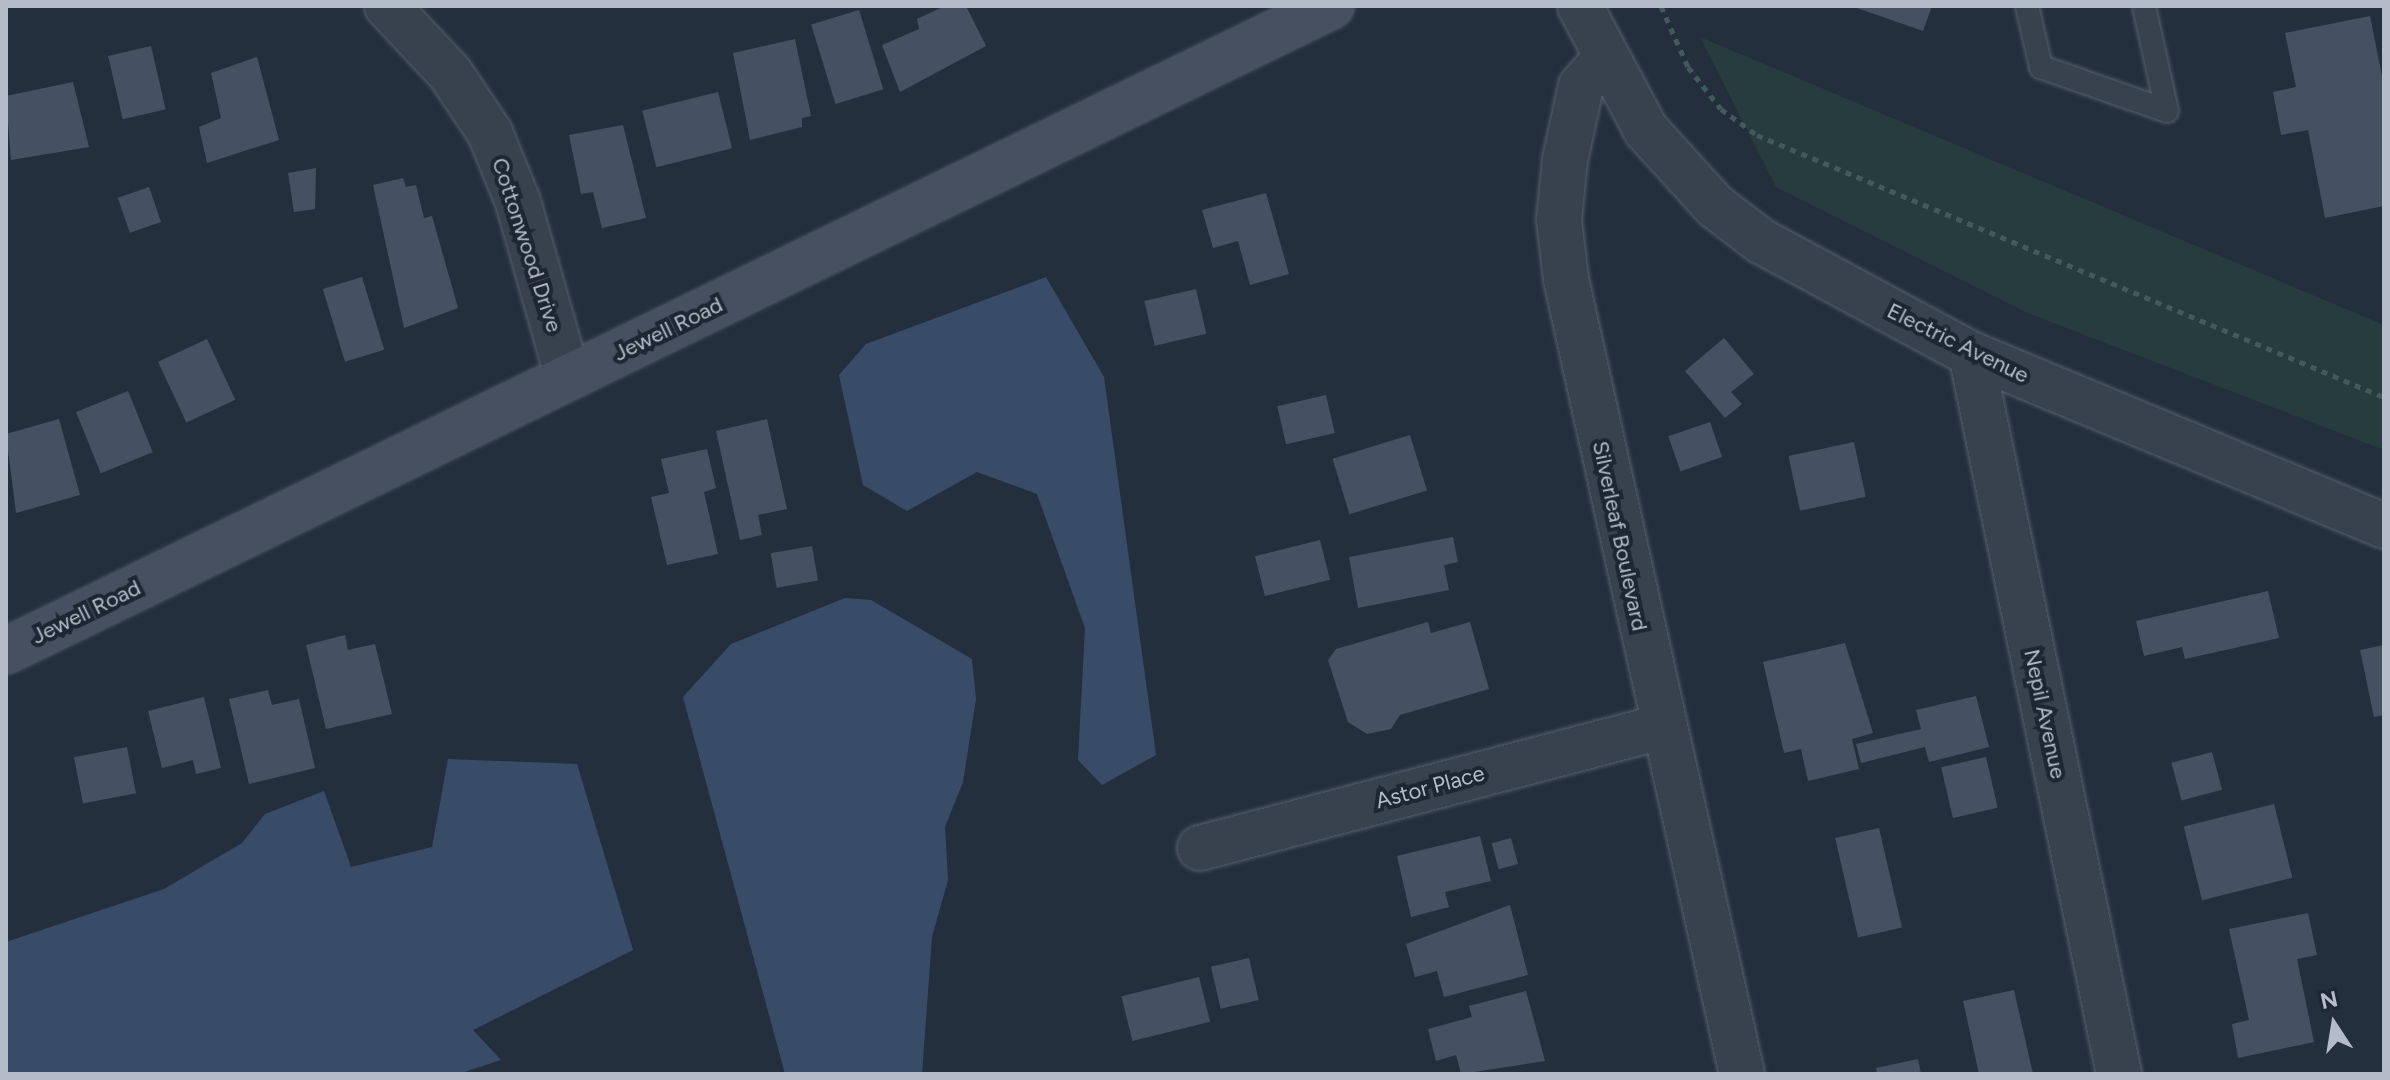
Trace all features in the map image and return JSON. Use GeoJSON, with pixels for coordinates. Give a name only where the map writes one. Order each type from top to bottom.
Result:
{"type":"FeatureCollection","features":[{"type":"Feature","properties":{"kind":"street","name":"Cottonwood Drive"},"geometry":{"type":"LineString","coordinates":[[387,6],[450,73],[490,133],[518,202],[568,377]]}},
{"type":"Feature","properties":{"kind":"street","name":"Jewell Road"},"geometry":{"type":"LineString","coordinates":[[6,651],[1331,6]]}},
{"type":"Feature","properties":{"kind":"street"},"geometry":{"type":"LineString","coordinates":[[1580,6],[1604,60]]}},
{"type":"Feature","properties":{"kind":"street","name":"Electric Avenue"},"geometry":{"type":"LineString","coordinates":[[1604,60],[1646,130],[1715,206],[1761,241],[1971,354],[2384,526]]}},
{"type":"Feature","properties":{"kind":"street","name":"Silverleaf Boulevard"},"geometry":{"type":"LineString","coordinates":[[1604,60],[1581,86],[1559,220],[1661,727],[1742,1074]]}},
{"type":"Feature","properties":{"kind":"street","name":"Nepil Avenue"},"geometry":{"type":"LineString","coordinates":[[1971,354],[2119,1074]]}},
{"type":"Feature","properties":{"kind":"street","name":"Astor Place"},"geometry":{"type":"LineString","coordinates":[[1200,848],[1661,727]]}},
{"type":"Feature","properties":{"kind":"lane"},"geometry":{"type":"LineString","coordinates":[[2027,6],[2041,67],[2167,111],[2144,6]]}},
{"type":"Feature","properties":{"kind":"path"},"geometry":{"type":"LineString","coordinates":[[1661,6],[1688,67],[1721,109],[1757,135],[2384,397]]}},
{"type":"Feature","properties":{"kind":"green space"},"geometry":{"type":"Polygon","coordinates":[[[1700,37],[2384,325],[2384,450],[2030,314],[1776,187],[1700,37]]]}},
{"type":"Feature","properties":{"kind":"water"},"geometry":{"type":"Polygon","coordinates":[[[1046,277],[1104,377],[1156,755],[1102,785],[1078,760],[1085,628],[1037,494],[977,472],[907,511],[863,485],[839,375],[866,344],[1046,277]]]}},
{"type":"Feature","properties":{"kind":"water"},"geometry":{"type":"Polygon","coordinates":[[[845,598],[871,600],[972,659],[976,699],[963,782],[945,827],[948,880],[932,937],[922,1074],[785,1074],[683,697],[731,644],[845,598]]]}},
{"type":"Feature","properties":{"kind":"water"},"geometry":{"type":"Polygon","coordinates":[[[448,759],[577,764],[633,950],[473,1030],[501,1060],[458,1074],[6,1074],[6,942],[164,889],[242,843],[265,814],[324,791],[351,867],[432,847],[448,759]]]}},
{"type":"Feature","properties":{"kind":"building"},"geometry":{"type":"Polygon","coordinates":[[[945,6],[966,6],[986,46],[900,92],[882,45],[919,29],[917,19],[945,6]]]}},
{"type":"Feature","properties":{"kind":"building"},"geometry":{"type":"Polygon","coordinates":[[[1851,6],[1932,6],[1923,31],[1851,6]]]}},
{"type":"Feature","properties":{"kind":"building"},"geometry":{"type":"Polygon","coordinates":[[[859,10],[883,89],[835,104],[811,25],[859,10]]]}},
{"type":"Feature","properties":{"kind":"building"},"geometry":{"type":"Polygon","coordinates":[[[2370,16],[2384,86],[2384,206],[2325,218],[2308,130],[2281,135],[2273,92],[2296,87],[2285,33],[2370,16]]]}},
{"type":"Feature","properties":{"kind":"building"},"geometry":{"type":"Polygon","coordinates":[[[795,39],[811,116],[802,118],[802,127],[750,140],[733,53],[795,39]]]}},
{"type":"Feature","properties":{"kind":"building"},"geometry":{"type":"Polygon","coordinates":[[[151,46],[166,109],[123,119],[108,56],[151,46]]]}},
{"type":"Feature","properties":{"kind":"building"},"geometry":{"type":"Polygon","coordinates":[[[257,57],[279,140],[207,163],[199,127],[221,118],[211,73],[257,57]]]}},
{"type":"Feature","properties":{"kind":"building"},"geometry":{"type":"Polygon","coordinates":[[[73,82],[89,147],[11,160],[6,96],[73,82]]]}},
{"type":"Feature","properties":{"kind":"building"},"geometry":{"type":"Polygon","coordinates":[[[718,92],[732,148],[656,167],[642,111],[718,92]]]}},
{"type":"Feature","properties":{"kind":"building"},"geometry":{"type":"Polygon","coordinates":[[[623,125],[646,218],[602,228],[593,192],[581,194],[569,135],[623,125]]]}},
{"type":"Feature","properties":{"kind":"building"},"geometry":{"type":"Polygon","coordinates":[[[316,168],[315,209],[294,212],[288,173],[316,168]]]}},
{"type":"Feature","properties":{"kind":"building"},"geometry":{"type":"Polygon","coordinates":[[[403,178],[406,187],[416,185],[424,218],[432,216],[458,308],[404,328],[373,185],[403,178]]]}},
{"type":"Feature","properties":{"kind":"building"},"geometry":{"type":"Polygon","coordinates":[[[149,187],[161,222],[130,233],[118,198],[149,187]]]}},
{"type":"Feature","properties":{"kind":"building"},"geometry":{"type":"Polygon","coordinates":[[[1266,193],[1289,274],[1250,285],[1238,241],[1213,248],[1202,210],[1266,193]]]}},
{"type":"Feature","properties":{"kind":"building"},"geometry":{"type":"Polygon","coordinates":[[[362,277],[384,350],[345,362],[323,289],[362,277]]]}},
{"type":"Feature","properties":{"kind":"building"},"geometry":{"type":"Polygon","coordinates":[[[1196,289],[1206,334],[1155,346],[1144,301],[1196,289]]]}},
{"type":"Feature","properties":{"kind":"building"},"geometry":{"type":"Polygon","coordinates":[[[1724,338],[1754,374],[1731,392],[1742,404],[1725,418],[1685,371],[1724,338]]]}},
{"type":"Feature","properties":{"kind":"building"},"geometry":{"type":"Polygon","coordinates":[[[207,339],[235,400],[186,423],[158,362],[207,339]]]}},
{"type":"Feature","properties":{"kind":"building"},"geometry":{"type":"Polygon","coordinates":[[[128,391],[153,452],[101,473],[76,412],[128,391]]]}},
{"type":"Feature","properties":{"kind":"building"},"geometry":{"type":"Polygon","coordinates":[[[1326,395],[1335,433],[1286,444],[1277,406],[1326,395]]]}},
{"type":"Feature","properties":{"kind":"building"},"geometry":{"type":"Polygon","coordinates":[[[59,419],[80,495],[16,513],[6,434],[59,419]]]}},
{"type":"Feature","properties":{"kind":"building"},"geometry":{"type":"Polygon","coordinates":[[[767,419],[787,509],[758,515],[762,535],[740,540],[716,431],[767,419]]]}},
{"type":"Feature","properties":{"kind":"building"},"geometry":{"type":"Polygon","coordinates":[[[1710,422],[1722,457],[1680,471],[1668,436],[1710,422]]]}},
{"type":"Feature","properties":{"kind":"building"},"geometry":{"type":"Polygon","coordinates":[[[1410,435],[1427,490],[1349,514],[1333,459],[1410,435]]]}},
{"type":"Feature","properties":{"kind":"building"},"geometry":{"type":"Polygon","coordinates":[[[1854,442],[1866,497],[1800,511],[1788,456],[1854,442]]]}},
{"type":"Feature","properties":{"kind":"building"},"geometry":{"type":"Polygon","coordinates":[[[707,449],[716,488],[704,492],[718,554],[667,565],[651,497],[669,493],[661,459],[707,449]]]}},
{"type":"Feature","properties":{"kind":"building"},"geometry":{"type":"Polygon","coordinates":[[[1453,537],[1458,562],[1444,565],[1449,590],[1358,608],[1349,557],[1453,537]]]}},
{"type":"Feature","properties":{"kind":"building"},"geometry":{"type":"Polygon","coordinates":[[[1320,540],[1330,580],[1265,596],[1255,556],[1320,540]]]}},
{"type":"Feature","properties":{"kind":"building"},"geometry":{"type":"Polygon","coordinates":[[[812,546],[818,580],[777,588],[771,553],[812,546]]]}},
{"type":"Feature","properties":{"kind":"building"},"geometry":{"type":"Polygon","coordinates":[[[2268,591],[2279,638],[2185,659],[2182,647],[2144,656],[2136,621],[2268,591]]]}},
{"type":"Feature","properties":{"kind":"building"},"geometry":{"type":"Polygon","coordinates":[[[1428,622],[1431,633],[1470,622],[1489,689],[1400,715],[1391,729],[1367,734],[1348,722],[1328,660],[1336,649],[1428,622]]]}},
{"type":"Feature","properties":{"kind":"building"},"geometry":{"type":"Polygon","coordinates":[[[345,635],[348,650],[375,644],[392,714],[326,729],[306,645],[345,635]]]}},
{"type":"Feature","properties":{"kind":"building"},"geometry":{"type":"Polygon","coordinates":[[[1845,643],[1873,733],[1852,739],[1859,769],[1808,781],[1801,749],[1784,753],[1763,662],[1845,643]]]}},
{"type":"Feature","properties":{"kind":"building"},"geometry":{"type":"Polygon","coordinates":[[[2384,645],[2384,715],[2374,717],[2360,650],[2384,645]]]}},
{"type":"Feature","properties":{"kind":"building"},"geometry":{"type":"Polygon","coordinates":[[[268,690],[272,705],[299,699],[315,768],[249,784],[229,699],[268,690]]]}},
{"type":"Feature","properties":{"kind":"building"},"geometry":{"type":"Polygon","coordinates":[[[1976,696],[1989,747],[1929,762],[1925,747],[1861,763],[1856,744],[1921,729],[1916,710],[1976,696]]]}},
{"type":"Feature","properties":{"kind":"building"},"geometry":{"type":"Polygon","coordinates":[[[204,697],[221,768],[196,774],[193,760],[162,768],[148,711],[204,697]]]}},
{"type":"Feature","properties":{"kind":"building"},"geometry":{"type":"Polygon","coordinates":[[[127,747],[136,793],[83,803],[74,757],[127,747]]]}},
{"type":"Feature","properties":{"kind":"building"},"geometry":{"type":"Polygon","coordinates":[[[2212,752],[2222,790],[2182,801],[2171,763],[2212,752]]]}},
{"type":"Feature","properties":{"kind":"building"},"geometry":{"type":"Polygon","coordinates":[[[1986,757],[1998,808],[1953,818],[1941,767],[1986,757]]]}},
{"type":"Feature","properties":{"kind":"building"},"geometry":{"type":"Polygon","coordinates":[[[2274,804],[2292,878],[2202,900],[2184,826],[2274,804]]]}},
{"type":"Feature","properties":{"kind":"building"},"geometry":{"type":"Polygon","coordinates":[[[1879,828],[1902,927],[1858,938],[1835,838],[1879,828]]]}},
{"type":"Feature","properties":{"kind":"building"},"geometry":{"type":"Polygon","coordinates":[[[1480,836],[1491,881],[1445,892],[1449,907],[1411,917],[1397,856],[1480,836]]]}},
{"type":"Feature","properties":{"kind":"building"},"geometry":{"type":"Polygon","coordinates":[[[1511,838],[1518,864],[1499,869],[1492,843],[1511,838]]]}},
{"type":"Feature","properties":{"kind":"building"},"geometry":{"type":"Polygon","coordinates":[[[1510,905],[1528,975],[1444,997],[1437,971],[1415,977],[1406,944],[1510,905]]]}},
{"type":"Feature","properties":{"kind":"building"},"geometry":{"type":"Polygon","coordinates":[[[2308,913],[2317,955],[2297,959],[2314,1042],[2238,1058],[2232,1024],[2249,1020],[2229,929],[2308,913]]]}},
{"type":"Feature","properties":{"kind":"building"},"geometry":{"type":"Polygon","coordinates":[[[1249,958],[1259,1000],[1221,1009],[1211,967],[1249,958]]]}},
{"type":"Feature","properties":{"kind":"building"},"geometry":{"type":"Polygon","coordinates":[[[1199,977],[1210,1022],[1133,1041],[1121,996],[1199,977]]]}},
{"type":"Feature","properties":{"kind":"building"},"geometry":{"type":"Polygon","coordinates":[[[2014,990],[2033,1074],[1979,1074],[1963,1001],[2014,990]]]}},
{"type":"Feature","properties":{"kind":"building"},"geometry":{"type":"Polygon","coordinates":[[[1526,991],[1545,1061],[1461,1074],[1456,1055],[1436,1061],[1428,1029],[1472,1017],[1469,1006],[1526,991]]]}},
{"type":"Feature","properties":{"kind":"building"},"geometry":{"type":"Polygon","coordinates":[[[1918,1059],[1921,1074],[1877,1074],[1876,1068],[1918,1059]]]}}]}
